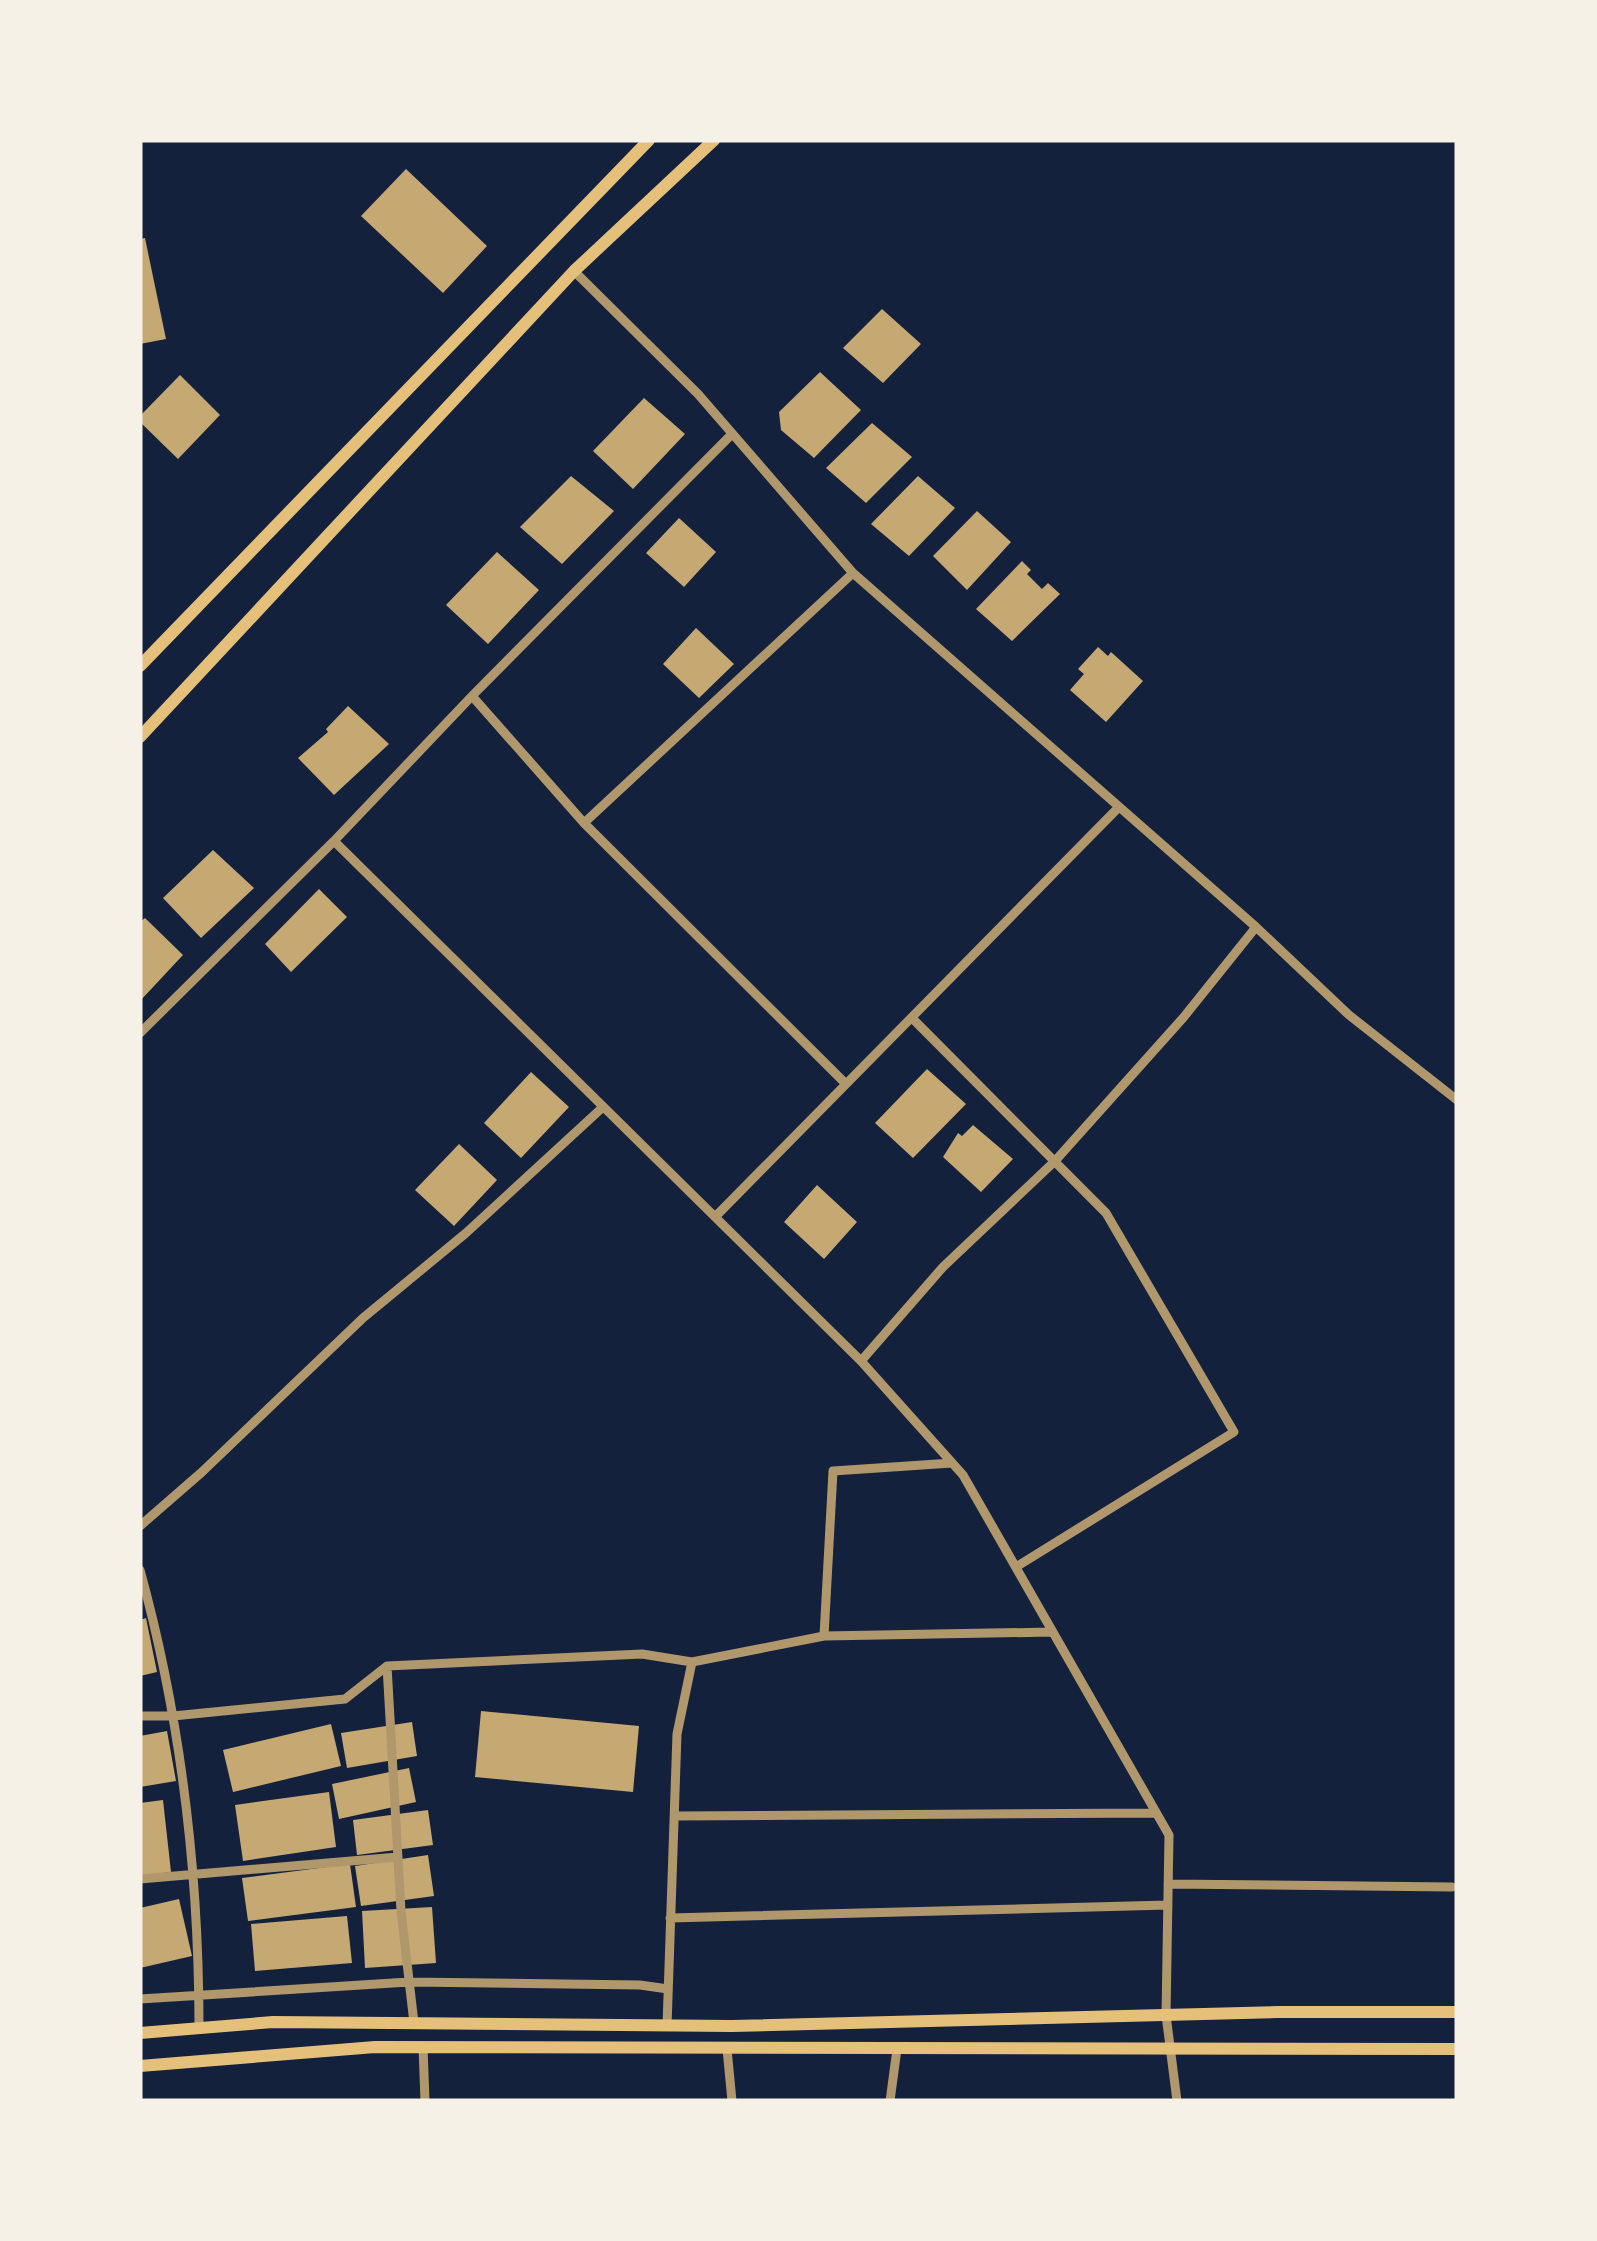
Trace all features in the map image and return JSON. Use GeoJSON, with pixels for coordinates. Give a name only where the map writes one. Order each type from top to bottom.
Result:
{"type":"FeatureCollection","features":[{"type":"Feature","properties":{"kind":"main road"},"geometry":{"type":"LineString","coordinates":[[140,666],[650,140]]}},
{"type":"Feature","properties":{"kind":"main road"},"geometry":{"type":"LineString","coordinates":[[140,737],[574,271],[714,140]]}},
{"type":"Feature","properties":{"kind":"main road"},"geometry":{"type":"LineString","coordinates":[[140,2033],[273,2022],[667,2026],[1457,2012]]}},
{"type":"Feature","properties":{"kind":"main road"},"geometry":{"type":"LineString","coordinates":[[140,2066],[375,2047],[1457,2049]]}},
{"type":"Feature","properties":{"kind":"street"},"geometry":{"type":"LineString","coordinates":[[574,271],[698,394],[853,573],[1256,926],[1349,1015],[1457,1100]]}},
{"type":"Feature","properties":{"kind":"street"},"geometry":{"type":"LineString","coordinates":[[140,1033],[334,841],[732,434]]}},
{"type":"Feature","properties":{"kind":"street"},"geometry":{"type":"LineString","coordinates":[[584,823],[853,573]]}},
{"type":"Feature","properties":{"kind":"street"},"geometry":{"type":"LineString","coordinates":[[472,696],[584,823],[846,1084]]}},
{"type":"Feature","properties":{"kind":"street"},"geometry":{"type":"LineString","coordinates":[[715,1217],[1120,808]]}},
{"type":"Feature","properties":{"kind":"street"},"geometry":{"type":"LineString","coordinates":[[334,841],[861,1361],[963,1475],[1169,1835],[1166,2015],[1177,2101]]}},
{"type":"Feature","properties":{"kind":"street"},"geometry":{"type":"LineString","coordinates":[[861,1361],[943,1266],[1055,1161],[1183,1018],[1256,926]]}},
{"type":"Feature","properties":{"kind":"street"},"geometry":{"type":"LineString","coordinates":[[913,1019],[1106,1213],[1234,1432],[1016,1567]]}},
{"type":"Feature","properties":{"kind":"street"},"geometry":{"type":"LineString","coordinates":[[140,1526],[363,1318],[466,1233],[604,1107]]}},
{"type":"Feature","properties":{"kind":"street"},"geometry":{"type":"LineString","coordinates":[[824,1636],[833,1471],[952,1463]]}},
{"type":"Feature","properties":{"kind":"street"},"geometry":{"type":"LineString","coordinates":[[140,1570],[173,1716],[195,1876],[199,2028]]}},
{"type":"Feature","properties":{"kind":"street"},"geometry":{"type":"LineString","coordinates":[[140,1716],[345,1699],[387,1666],[642,1654],[692,1662],[824,1636],[1053,1632]]}},
{"type":"Feature","properties":{"kind":"street"},"geometry":{"type":"LineString","coordinates":[[667,2026],[677,1734],[692,1662]]}},
{"type":"Feature","properties":{"kind":"street"},"geometry":{"type":"LineString","coordinates":[[387,1666],[398,1857],[414,2023]]}},
{"type":"Feature","properties":{"kind":"street"},"geometry":{"type":"LineString","coordinates":[[675,1816],[1156,1813]]}},
{"type":"Feature","properties":{"kind":"street"},"geometry":{"type":"LineString","coordinates":[[140,1879],[398,1857]]}},
{"type":"Feature","properties":{"kind":"street"},"geometry":{"type":"LineString","coordinates":[[1168,1884],[1452,1887]]}},
{"type":"Feature","properties":{"kind":"street"},"geometry":{"type":"LineString","coordinates":[[670,1918],[1168,1905]]}},
{"type":"Feature","properties":{"kind":"street"},"geometry":{"type":"LineString","coordinates":[[140,1999],[409,1982],[640,1985],[668,1989]]}},
{"type":"Feature","properties":{"kind":"street"},"geometry":{"type":"LineString","coordinates":[[424,2047],[425,2101]]}},
{"type":"Feature","properties":{"kind":"street"},"geometry":{"type":"LineString","coordinates":[[890,2101],[897,2048]]}},
{"type":"Feature","properties":{"kind":"street"},"geometry":{"type":"LineString","coordinates":[[727,2049],[732,2101]]}},
{"type":"Feature","properties":{"kind":"building"},"geometry":{"type":"Polygon","coordinates":[[[406,169],[487,246],[443,293],[361,216],[406,169]]]}},
{"type":"Feature","properties":{"kind":"building"},"geometry":{"type":"Polygon","coordinates":[[[145,238],[166,339],[140,344],[140,239],[145,238]]]}},
{"type":"Feature","properties":{"kind":"building"},"geometry":{"type":"Polygon","coordinates":[[[882,309],[921,344],[883,383],[843,348],[882,309]]]}},
{"type":"Feature","properties":{"kind":"building"},"geometry":{"type":"Polygon","coordinates":[[[820,372],[861,410],[814,458],[781,430],[779,412],[820,372]]]}},
{"type":"Feature","properties":{"kind":"building"},"geometry":{"type":"Polygon","coordinates":[[[180,375],[220,415],[178,459],[140,422],[140,416],[180,375]]]}},
{"type":"Feature","properties":{"kind":"building"},"geometry":{"type":"Polygon","coordinates":[[[644,398],[685,434],[633,489],[593,451],[644,398]]]}},
{"type":"Feature","properties":{"kind":"building"},"geometry":{"type":"Polygon","coordinates":[[[872,423],[912,457],[866,503],[826,468],[872,423]]]}},
{"type":"Feature","properties":{"kind":"building"},"geometry":{"type":"Polygon","coordinates":[[[571,476],[614,511],[562,564],[520,527],[571,476]]]}},
{"type":"Feature","properties":{"kind":"building"},"geometry":{"type":"Polygon","coordinates":[[[918,476],[955,508],[909,556],[871,524],[918,476]]]}},
{"type":"Feature","properties":{"kind":"building"},"geometry":{"type":"Polygon","coordinates":[[[977,511],[1011,542],[967,590],[933,556],[977,511]]]}},
{"type":"Feature","properties":{"kind":"building"},"geometry":{"type":"Polygon","coordinates":[[[679,518],[716,552],[684,587],[646,553],[679,518]]]}},
{"type":"Feature","properties":{"kind":"building"},"geometry":{"type":"Polygon","coordinates":[[[497,552],[539,590],[488,644],[446,605],[497,552]]]}},
{"type":"Feature","properties":{"kind":"building"},"geometry":{"type":"Polygon","coordinates":[[[1022,561],[1031,570],[1027,574],[1042,589],[1048,583],[1060,594],[1012,641],[976,609],[1022,561]]]}},
{"type":"Feature","properties":{"kind":"building"},"geometry":{"type":"Polygon","coordinates":[[[696,628],[734,664],[699,698],[663,664],[696,628]]]}},
{"type":"Feature","properties":{"kind":"building"},"geometry":{"type":"Polygon","coordinates":[[[1098,647],[1108,656],[1111,652],[1143,681],[1106,722],[1070,690],[1084,674],[1078,669],[1098,647]]]}},
{"type":"Feature","properties":{"kind":"building"},"geometry":{"type":"Polygon","coordinates":[[[348,706],[389,744],[334,795],[298,758],[328,732],[326,729],[348,706]]]}},
{"type":"Feature","properties":{"kind":"building"},"geometry":{"type":"Polygon","coordinates":[[[213,850],[254,888],[201,938],[163,898],[213,850]]]}},
{"type":"Feature","properties":{"kind":"building"},"geometry":{"type":"Polygon","coordinates":[[[319,889],[347,917],[291,972],[265,944],[319,889]]]}},
{"type":"Feature","properties":{"kind":"building"},"geometry":{"type":"Polygon","coordinates":[[[145,918],[183,955],[140,1001],[140,922],[145,918]]]}},
{"type":"Feature","properties":{"kind":"building"},"geometry":{"type":"Polygon","coordinates":[[[927,1069],[966,1104],[913,1158],[875,1123],[927,1069]]]}},
{"type":"Feature","properties":{"kind":"building"},"geometry":{"type":"Polygon","coordinates":[[[531,1072],[569,1107],[521,1158],[484,1123],[531,1072]]]}},
{"type":"Feature","properties":{"kind":"building"},"geometry":{"type":"Polygon","coordinates":[[[973,1125],[1013,1159],[981,1192],[943,1157],[958,1133],[962,1136],[973,1125]]]}},
{"type":"Feature","properties":{"kind":"building"},"geometry":{"type":"Polygon","coordinates":[[[459,1144],[497,1180],[454,1226],[415,1190],[459,1144]]]}},
{"type":"Feature","properties":{"kind":"building"},"geometry":{"type":"Polygon","coordinates":[[[817,1185],[857,1222],[824,1259],[784,1222],[817,1185]]]}},
{"type":"Feature","properties":{"kind":"building"},"geometry":{"type":"Polygon","coordinates":[[[146,1618],[157,1672],[140,1676],[140,1620],[146,1618]]]}},
{"type":"Feature","properties":{"kind":"building"},"geometry":{"type":"Polygon","coordinates":[[[481,1711],[639,1726],[633,1792],[475,1777],[481,1711]]]}},
{"type":"Feature","properties":{"kind":"building"},"geometry":{"type":"Polygon","coordinates":[[[412,1722],[417,1756],[347,1768],[341,1733],[412,1722]]]}},
{"type":"Feature","properties":{"kind":"building"},"geometry":{"type":"Polygon","coordinates":[[[331,1724],[341,1766],[233,1792],[223,1750],[331,1724]]]}},
{"type":"Feature","properties":{"kind":"building"},"geometry":{"type":"Polygon","coordinates":[[[167,1731],[176,1781],[140,1787],[140,1736],[167,1731]]]}},
{"type":"Feature","properties":{"kind":"building"},"geometry":{"type":"Polygon","coordinates":[[[409,1768],[416,1802],[339,1819],[332,1784],[409,1768]]]}},
{"type":"Feature","properties":{"kind":"building"},"geometry":{"type":"Polygon","coordinates":[[[329,1792],[336,1847],[243,1861],[235,1805],[329,1792]]]}},
{"type":"Feature","properties":{"kind":"building"},"geometry":{"type":"Polygon","coordinates":[[[163,1800],[171,1872],[140,1876],[140,1803],[163,1800]]]}},
{"type":"Feature","properties":{"kind":"building"},"geometry":{"type":"Polygon","coordinates":[[[428,1810],[433,1845],[357,1855],[353,1820],[428,1810]]]}},
{"type":"Feature","properties":{"kind":"building"},"geometry":{"type":"Polygon","coordinates":[[[428,1855],[434,1896],[361,1906],[355,1866],[428,1855]]]}},
{"type":"Feature","properties":{"kind":"building"},"geometry":{"type":"Polygon","coordinates":[[[350,1864],[356,1907],[248,1921],[242,1878],[350,1864]]]}},
{"type":"Feature","properties":{"kind":"building"},"geometry":{"type":"Polygon","coordinates":[[[179,1899],[192,1956],[140,1968],[140,1908],[179,1899]]]}},
{"type":"Feature","properties":{"kind":"building"},"geometry":{"type":"Polygon","coordinates":[[[432,1907],[436,1963],[365,1968],[362,1911],[432,1907]]]}},
{"type":"Feature","properties":{"kind":"building"},"geometry":{"type":"Polygon","coordinates":[[[347,1916],[352,1963],[255,1971],[251,1924],[347,1916]]]}}]}
